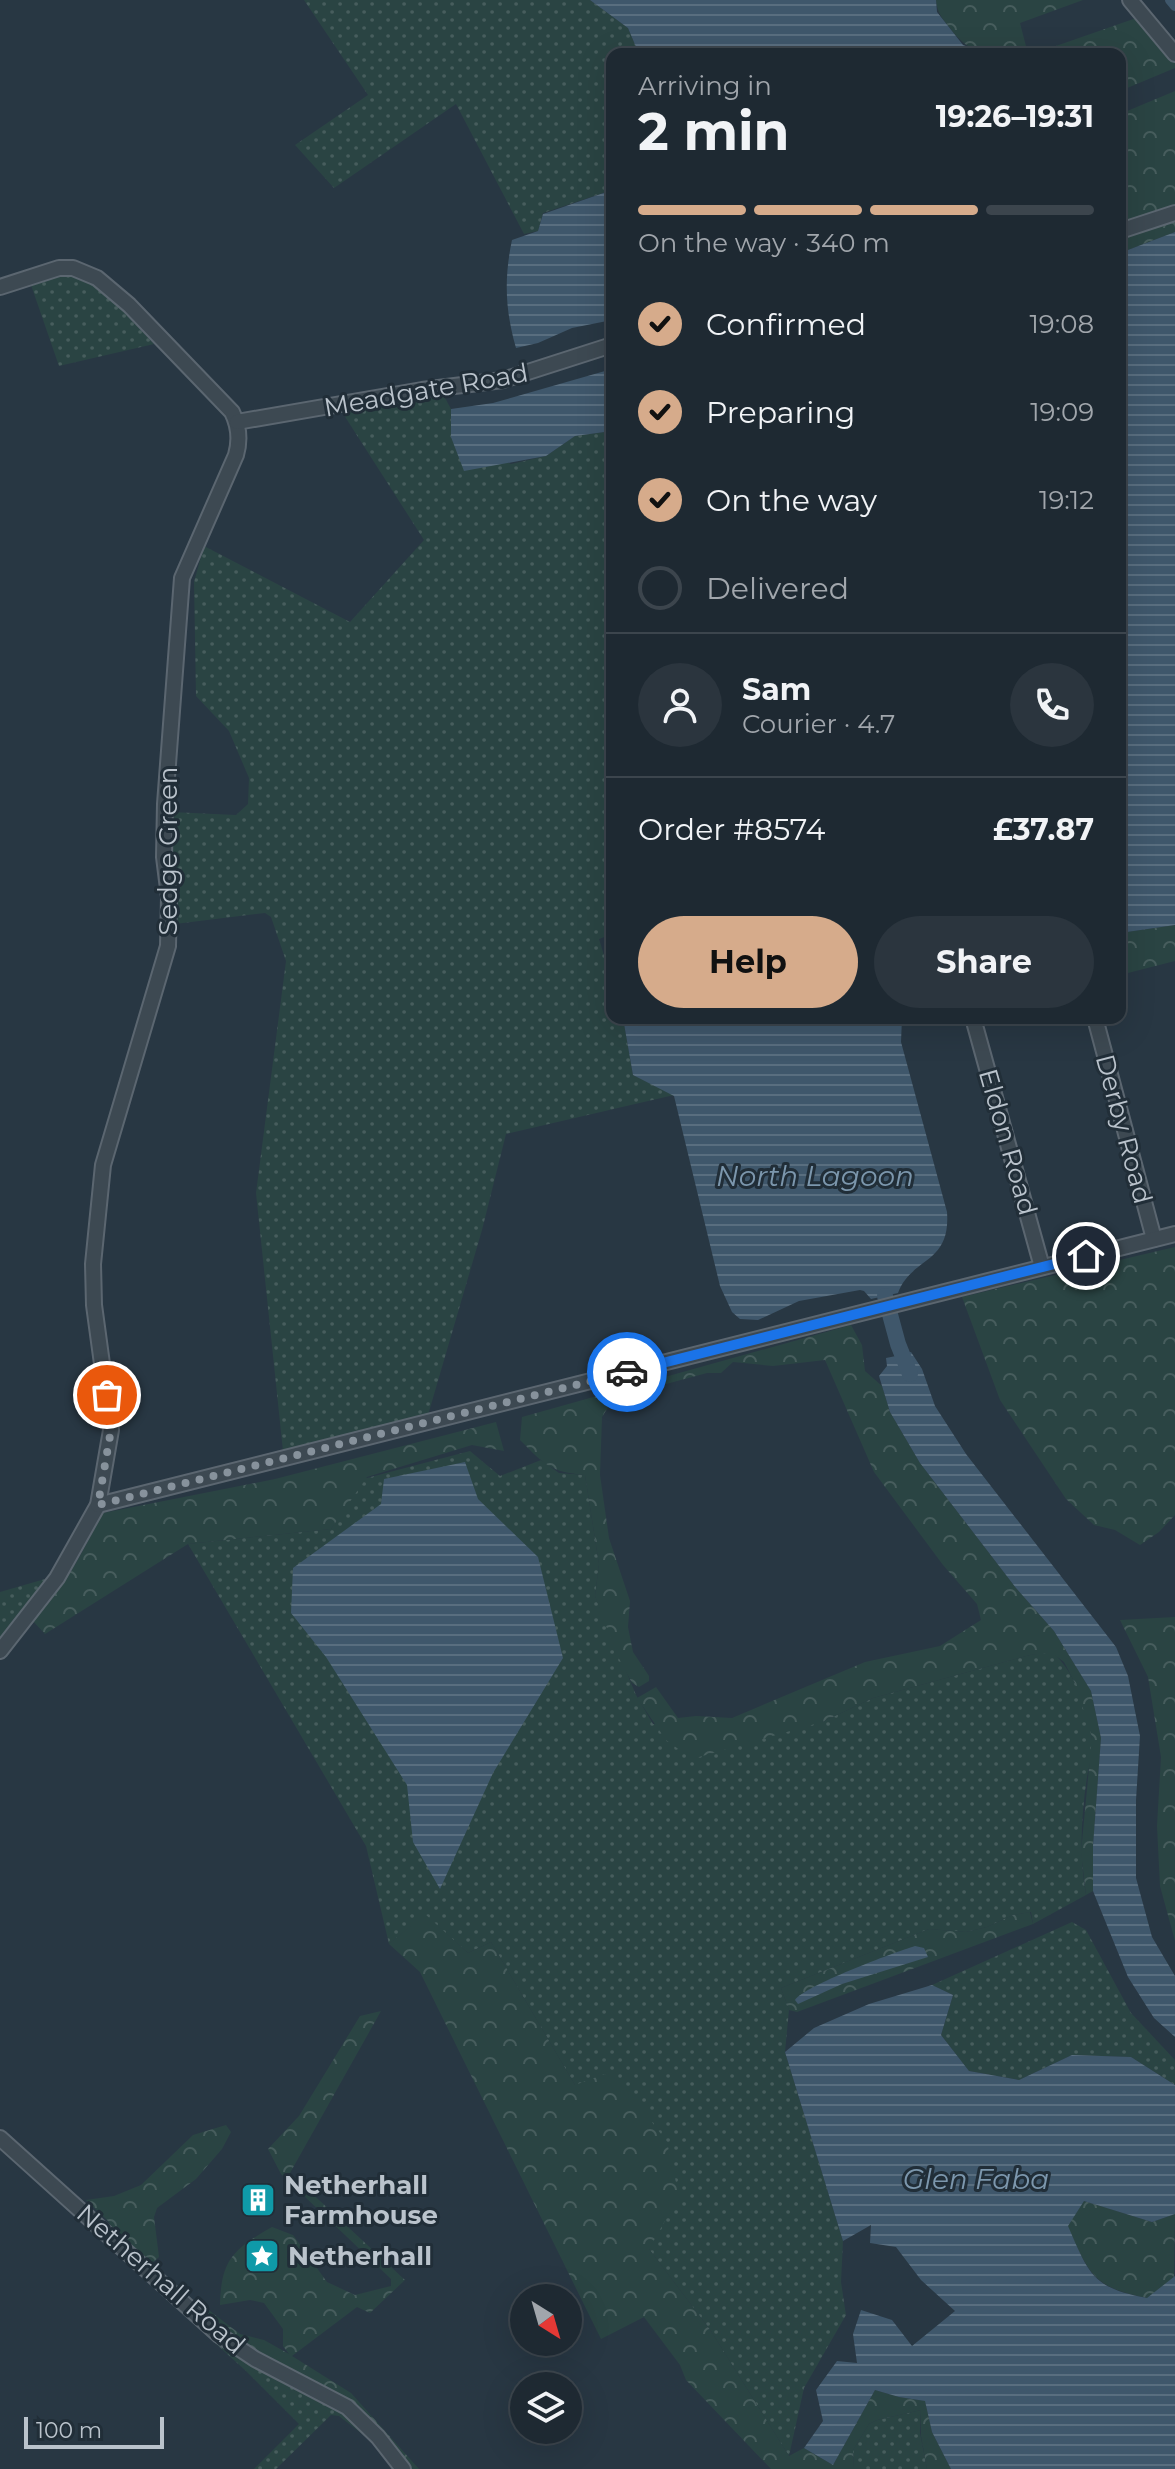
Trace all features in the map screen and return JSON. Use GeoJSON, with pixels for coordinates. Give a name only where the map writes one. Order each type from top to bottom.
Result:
{"type":"FeatureCollection","features":[{"type":"Feature","properties":{"kind":"street"},"geometry":{"type":"LineString","coordinates":[[1130,0],[1175,54]]}},
{"type":"Feature","properties":{"kind":"street"},"geometry":{"type":"LineString","coordinates":[[1126,229],[1175,213]]}},
{"type":"Feature","properties":{"kind":"street"},"geometry":{"type":"LineString","coordinates":[[0,287],[59,268],[73,268],[97,278],[129,305],[221,401],[237,422]]}},
{"type":"Feature","properties":{"kind":"street","name":"Meadgate Road"},"geometry":{"type":"LineString","coordinates":[[237,422],[408,392],[503,380],[606,347]]}},
{"type":"Feature","properties":{"kind":"street","name":"Sedge Green"},"geometry":{"type":"LineString","coordinates":[[0,1651],[57,1578],[98,1505],[111,1430],[94,1305],[93,1264],[103,1165],[168,946],[165,804],[182,578],[236,455],[237,422]]}},
{"type":"Feature","properties":{"kind":"street","name":"Eldon Road"},"geometry":{"type":"LineString","coordinates":[[975,1024],[1042,1267]]}},
{"type":"Feature","properties":{"kind":"street","name":"Derby Road"},"geometry":{"type":"LineString","coordinates":[[1097,1024],[1154,1239]]}},
{"type":"Feature","properties":{"kind":"street"},"geometry":{"type":"LineString","coordinates":[[98,1505],[1175,1234]]}},
{"type":"Feature","properties":{"kind":"street","name":"Netherhall Road"},"geometry":{"type":"LineString","coordinates":[[0,2138],[219,2335],[255,2359],[347,2407],[378,2437],[403,2469]]}},
{"type":"Feature","properties":{"kind":"green space"},"geometry":{"type":"Polygon","coordinates":[[[304,0],[590,0],[628,28],[636,48],[606,48],[606,192],[543,213],[538,231],[524,234],[456,104],[334,188],[295,145],[368,95],[304,0]]]}},
{"type":"Feature","properties":{"kind":"green space"},"geometry":{"type":"Polygon","coordinates":[[[936,0],[1083,0],[1020,23],[1026,48],[971,48],[958,37],[937,8],[936,0]]]}},
{"type":"Feature","properties":{"kind":"green space"},"geometry":{"type":"Polygon","coordinates":[[[1142,16],[1175,57],[1175,68],[1126,88],[1126,48],[1050,48],[1142,16]]]}},
{"type":"Feature","properties":{"kind":"green space"},"geometry":{"type":"Polygon","coordinates":[[[1175,91],[1175,232],[1126,251],[1126,111],[1175,91]]]}},
{"type":"Feature","properties":{"kind":"green space"},"geometry":{"type":"Polygon","coordinates":[[[73,268],[107,294],[154,344],[59,366],[31,285],[73,268]]]}},
{"type":"Feature","properties":{"kind":"green space"},"geometry":{"type":"Polygon","coordinates":[[[444,396],[451,409],[451,437],[511,464],[546,456],[575,436],[606,432],[606,936],[599,939],[606,962],[606,1024],[624,1024],[633,1075],[674,1095],[506,1134],[482,1230],[428,1415],[283,1451],[256,1193],[286,961],[271,917],[265,913],[175,924],[171,812],[236,815],[248,804],[249,778],[229,731],[196,696],[194,582],[204,546],[350,622],[424,540],[342,412],[444,396]]]}},
{"type":"Feature","properties":{"kind":"green space"},"geometry":{"type":"Polygon","coordinates":[[[1175,925],[1175,961],[1126,973],[1126,932],[1175,925]]]}},
{"type":"Feature","properties":{"kind":"green space"},"geometry":{"type":"Polygon","coordinates":[[[1175,1247],[1175,1515],[1159,1532],[1140,1545],[1115,1530],[1094,1525],[1066,1499],[1000,1400],[962,1297],[1175,1247]]]}},
{"type":"Feature","properties":{"kind":"green space"},"geometry":{"type":"Polygon","coordinates":[[[851,1325],[862,1345],[865,1371],[882,1386],[890,1412],[920,1463],[1016,1588],[1054,1631],[1091,1691],[1101,1738],[1093,1891],[1086,1895],[1081,1852],[1092,1737],[1075,1683],[1064,1662],[1052,1653],[1030,1655],[873,1698],[822,1722],[692,1759],[666,1740],[637,1698],[656,1687],[678,1718],[732,1718],[865,1662],[940,1646],[981,1620],[977,1604],[943,1565],[874,1472],[825,1360],[773,1366],[733,1362],[721,1373],[707,1373],[614,1398],[602,1417],[600,1475],[609,1538],[630,1601],[628,1627],[633,1652],[649,1676],[649,1681],[639,1687],[632,1683],[616,1653],[595,1596],[599,1564],[585,1475],[563,1472],[548,1465],[520,1440],[522,1417],[851,1325]]]}},
{"type":"Feature","properties":{"kind":"green space"},"geometry":{"type":"Polygon","coordinates":[[[496,1422],[504,1451],[472,1445],[367,1477],[331,1529],[188,1544],[45,1634],[31,1619],[63,1583],[103,1513],[275,1479],[496,1422]]]}},
{"type":"Feature","properties":{"kind":"green space"},"geometry":{"type":"Polygon","coordinates":[[[470,1451],[500,1476],[541,1460],[559,1473],[585,1475],[599,1564],[595,1596],[636,1695],[653,1724],[822,1722],[873,1698],[1030,1655],[1052,1652],[1067,1669],[1085,1705],[1092,1746],[1082,1822],[1082,1866],[1086,1895],[1033,1924],[1031,1912],[1013,1915],[987,1927],[966,1932],[929,1929],[781,1988],[789,2010],[785,2052],[843,2241],[841,2282],[846,2315],[804,2388],[789,2456],[711,2331],[649,2249],[575,2085],[491,1942],[468,1953],[425,1915],[389,1944],[366,1846],[188,1544],[331,1529],[363,1479],[470,1451]]]}},
{"type":"Feature","properties":{"kind":"green space"},"geometry":{"type":"Polygon","coordinates":[[[45,1579],[0,1644],[0,1592],[45,1579]]]}},
{"type":"Feature","properties":{"kind":"green space"},"geometry":{"type":"Polygon","coordinates":[[[1175,1617],[1175,1941],[1160,1886],[1157,1826],[1161,1757],[1148,1677],[1120,1620],[1175,1617]]]}},
{"type":"Feature","properties":{"kind":"green space"},"geometry":{"type":"Polygon","coordinates":[[[1030,1912],[1033,1924],[797,2012],[789,2010],[781,1988],[929,1929],[966,1932],[1030,1912]]]}},
{"type":"Feature","properties":{"kind":"green space"},"geometry":{"type":"Polygon","coordinates":[[[425,1914],[468,1953],[491,1942],[575,2085],[605,2074],[636,2101],[667,2142],[679,2196],[649,2249],[711,2331],[789,2456],[804,2448],[833,2465],[875,2390],[925,2401],[932,2432],[951,2469],[927,2469],[921,2436],[921,2410],[869,2424],[853,2450],[854,2469],[771,2469],[686,2380],[680,2365],[644,2317],[601,2339],[582,2300],[582,2284],[574,2284],[420,1972],[389,1944],[425,1914]]]}},
{"type":"Feature","properties":{"kind":"green space"},"geometry":{"type":"Polygon","coordinates":[[[1072,1922],[1086,1930],[1131,2013],[1175,2060],[1175,2085],[1131,2057],[1072,2055],[1019,2080],[969,2071],[941,2035],[953,1995],[932,1985],[1072,1922]]]}},
{"type":"Feature","properties":{"kind":"green space"},"geometry":{"type":"Polygon","coordinates":[[[381,2011],[290,2173],[405,2280],[370,2313],[357,2307],[292,2356],[351,2393],[419,2469],[392,2469],[375,2444],[339,2416],[347,2407],[255,2359],[199,2317],[206,2308],[240,2334],[264,2340],[289,2354],[283,2346],[283,2329],[264,2303],[250,2300],[220,2305],[223,2276],[232,2257],[272,2227],[293,2235],[327,2282],[355,2295],[391,2286],[391,2279],[281,2174],[268,2149],[299,2116],[360,2016],[381,2011]]]}},
{"type":"Feature","properties":{"kind":"green space"},"geometry":{"type":"Polygon","coordinates":[[[226,2125],[231,2132],[222,2149],[196,2179],[157,2208],[154,2217],[159,2257],[150,2265],[118,2238],[108,2221],[86,2200],[114,2196],[141,2185],[193,2135],[226,2125]]]}},
{"type":"Feature","properties":{"kind":"green space"},"geometry":{"type":"Polygon","coordinates":[[[70,2194],[202,2313],[347,2407],[339,2416],[331,2415],[276,2469],[254,2469],[299,2424],[246,2371],[60,2203],[70,2194]]]}},
{"type":"Feature","properties":{"kind":"green space"},"geometry":{"type":"Polygon","coordinates":[[[1084,2201],[1152,2222],[1175,2214],[1174,2278],[1147,2298],[1115,2289],[1095,2276],[1081,2256],[1067,2226],[1084,2201]]]}},
{"type":"Feature","properties":{"kind":"green space"},"geometry":{"type":"Polygon","coordinates":[[[921,2410],[920,2433],[927,2469],[854,2469],[853,2450],[869,2424],[921,2410]]]}},
{"type":"Feature","properties":{"kind":"water"},"geometry":{"type":"Polygon","coordinates":[[[590,0],[936,0],[937,12],[963,45],[971,48],[636,48],[628,28],[590,0]]]}},
{"type":"Feature","properties":{"kind":"water"},"geometry":{"type":"Polygon","coordinates":[[[606,192],[606,321],[572,328],[538,343],[516,348],[507,294],[512,240],[538,231],[543,214],[606,192]]]}},
{"type":"Feature","properties":{"kind":"water"},"geometry":{"type":"Polygon","coordinates":[[[1175,232],[1175,925],[1126,932],[1126,251],[1175,232]]]}},
{"type":"Feature","properties":{"kind":"water"},"geometry":{"type":"Polygon","coordinates":[[[606,371],[606,432],[575,436],[546,456],[464,471],[451,437],[451,409],[493,403],[606,371]]]}},
{"type":"Feature","properties":{"kind":"water","name":"North Lagoon"},"geometry":{"type":"Polygon","coordinates":[[[624,1024],[902,1024],[901,1042],[947,1212],[943,1242],[904,1281],[898,1293],[871,1299],[860,1290],[799,1301],[758,1320],[740,1319],[732,1312],[720,1286],[674,1096],[633,1075],[624,1024]]]}},
{"type":"Feature","properties":{"kind":"water"},"geometry":{"type":"Polygon","coordinates":[[[911,1352],[922,1369],[935,1406],[966,1454],[1116,1647],[1128,1676],[1140,1736],[1136,1878],[1152,1937],[1175,1976],[1175,2037],[1154,2018],[1128,1977],[1093,1891],[1101,1738],[1091,1691],[1054,1631],[1016,1588],[920,1463],[890,1412],[879,1376],[887,1366],[886,1358],[896,1356],[899,1359],[911,1352]]]}},
{"type":"Feature","properties":{"kind":"water"},"geometry":{"type":"Polygon","coordinates":[[[465,1462],[478,1499],[538,1557],[563,1658],[493,1773],[440,1889],[413,1842],[407,1785],[326,1657],[291,1613],[293,1568],[381,1504],[384,1479],[465,1462]]]}},
{"type":"Feature","properties":{"kind":"water"},"geometry":{"type":"Polygon","coordinates":[[[915,1946],[924,1948],[928,1957],[842,1984],[798,2004],[795,2000],[832,1978],[915,1946]]]}},
{"type":"Feature","properties":{"kind":"water","name":"Glen Faba"},"geometry":{"type":"Polygon","coordinates":[[[932,1985],[953,1995],[941,2035],[969,2071],[1019,2080],[1072,2055],[1131,2057],[1175,2085],[1175,2214],[1152,2222],[1084,2201],[1068,2226],[1088,2267],[1103,2283],[1114,2289],[1147,2298],[1175,2276],[1175,2469],[951,2469],[932,2432],[925,2401],[875,2390],[833,2465],[804,2448],[823,2421],[816,2390],[837,2361],[857,2363],[853,2334],[861,2310],[892,2320],[912,2346],[955,2311],[921,2280],[896,2247],[870,2243],[871,2225],[843,2241],[785,2052],[814,2028],[869,2004],[932,1985]]]}},
{"type":"Feature","properties":{"kind":"waterway"},"geometry":{"type":"LineString","coordinates":[[1170,0],[1175,6]]}},
{"type":"Feature","properties":{"kind":"waterway"},"geometry":{"type":"LineString","coordinates":[[885,1296],[910,1374]]}},
{"type":"Feature","properties":{"kind":"way so far"},"geometry":{"type":"LineString","coordinates":[[107,1395],[111,1430],[98,1505],[627,1372]]}},
{"type":"Feature","properties":{"kind":"place","name":"Netherhall Farmhouse"},"geometry":{"type":"Point","coordinates":[258,2200]}},
{"type":"Feature","properties":{"kind":"place","name":"Netherhall"},"geometry":{"type":"Point","coordinates":[262,2256]}},
{"type":"Feature","properties":{"kind":"route"},"geometry":{"type":"LineString","coordinates":[[627,1372],[1086,1256]]}}]}
